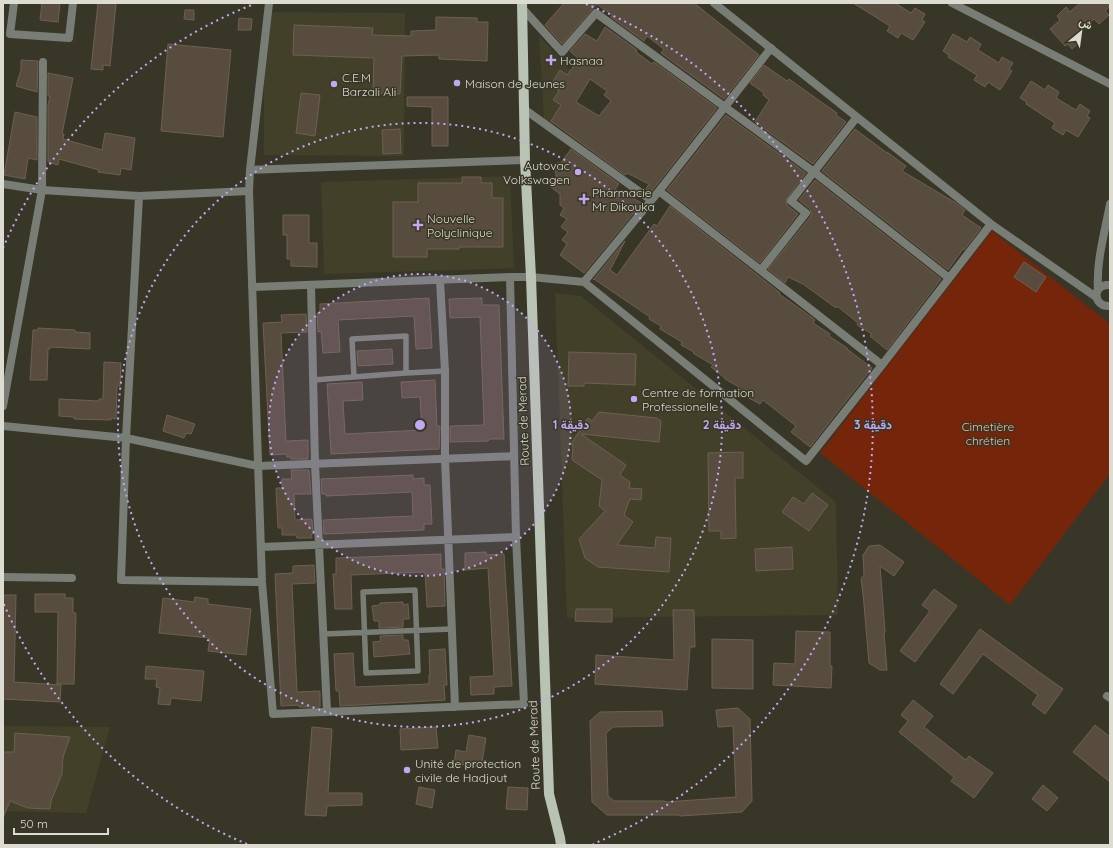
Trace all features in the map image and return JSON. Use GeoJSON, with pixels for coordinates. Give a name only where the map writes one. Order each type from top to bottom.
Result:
{"type":"FeatureCollection","features":[{"type":"Feature","properties":{"kind":"main road","name":"Route de Merad"},"geometry":{"type":"LineString","coordinates":[[522,6],[525,160],[531,277],[549,794],[560,841]]}},
{"type":"Feature","properties":{"kind":"street"},"geometry":{"type":"LineString","coordinates":[[14,3],[10,34],[69,38],[73,3]]}},
{"type":"Feature","properties":{"kind":"street"},"geometry":{"type":"LineString","coordinates":[[269,3],[250,170],[249,191],[262,582],[272,714],[524,704],[516,537],[510,277]]}},
{"type":"Feature","properties":{"kind":"street"},"geometry":{"type":"LineString","coordinates":[[714,3],[991,224],[1097,293]]}},
{"type":"Feature","properties":{"kind":"street"},"geometry":{"type":"LineString","coordinates":[[952,3],[1110,84]]}},
{"type":"Feature","properties":{"kind":"street"},"geometry":{"type":"LineString","coordinates":[[522,6],[562,52],[596,14],[814,172],[949,278]]}},
{"type":"Feature","properties":{"kind":"street"},"geometry":{"type":"LineString","coordinates":[[584,282],[652,200],[770,48]]}},
{"type":"Feature","properties":{"kind":"street"},"geometry":{"type":"LineString","coordinates":[[3,406],[42,190],[43,62]]}},
{"type":"Feature","properties":{"kind":"street"},"geometry":{"type":"LineString","coordinates":[[524,109],[652,200]]}},
{"type":"Feature","properties":{"kind":"street"},"geometry":{"type":"LineString","coordinates":[[761,270],[806,213],[791,201],[857,117]]}},
{"type":"Feature","properties":{"kind":"street"},"geometry":{"type":"LineString","coordinates":[[250,170],[525,160]]}},
{"type":"Feature","properties":{"kind":"street"},"geometry":{"type":"LineString","coordinates":[[3,184],[42,190],[139,196],[249,191]]}},
{"type":"Feature","properties":{"kind":"street"},"geometry":{"type":"LineString","coordinates":[[659,191],[882,365]]}},
{"type":"Feature","properties":{"kind":"street"},"geometry":{"type":"LineString","coordinates":[[139,196],[120,580],[262,582]]}},
{"type":"Feature","properties":{"kind":"street"},"geometry":{"type":"LineString","coordinates":[[1110,204],[1099,260],[1097,293],[1097,300],[1102,305],[1110,306]]}},
{"type":"Feature","properties":{"kind":"street"},"geometry":{"type":"LineString","coordinates":[[252,287],[510,277],[531,277],[584,282],[806,461],[991,224]]}},
{"type":"Feature","properties":{"kind":"street"},"geometry":{"type":"LineString","coordinates":[[440,280],[445,371],[445,458],[455,707]]}},
{"type":"Feature","properties":{"kind":"street"},"geometry":{"type":"LineString","coordinates":[[311,285],[316,464],[327,711]]}},
{"type":"Feature","properties":{"kind":"street"},"geometry":{"type":"LineString","coordinates":[[1097,293],[1103,285],[1110,285]]}},
{"type":"Feature","properties":{"kind":"street"},"geometry":{"type":"LineString","coordinates":[[3,426],[126,438],[258,466],[514,456]]}},
{"type":"Feature","properties":{"kind":"street"},"geometry":{"type":"LineString","coordinates":[[261,547],[516,537]]}},
{"type":"Feature","properties":{"kind":"street"},"geometry":{"type":"LineString","coordinates":[[3,577],[72,578]]}},
{"type":"Feature","properties":{"kind":"lane"},"geometry":{"type":"LineString","coordinates":[[354,377],[352,339],[406,336],[406,373]]}},
{"type":"Feature","properties":{"kind":"lane"},"geometry":{"type":"LineString","coordinates":[[313,380],[445,371]]}},
{"type":"Feature","properties":{"kind":"lane"},"geometry":{"type":"LineString","coordinates":[[415,590],[417,630],[418,671],[366,673],[363,592],[415,590]]}},
{"type":"Feature","properties":{"kind":"lane"},"geometry":{"type":"LineString","coordinates":[[324,634],[452,629]]}},
{"type":"Feature","properties":{"kind":"shaded area","name":"C.E.M Barzali Ali"},"geometry":{"type":"Polygon","coordinates":[[[264,12],[405,13],[404,156],[264,155],[264,12]]]}},
{"type":"Feature","properties":{"kind":"shaded area","name":"Hasnaa"},"geometry":{"type":"Polygon","coordinates":[[[539,36],[584,85],[553,126],[544,119],[539,36]]]}},
{"type":"Feature","properties":{"kind":"shaded area","name":"Nouvelle Polyclinique"},"geometry":{"type":"Polygon","coordinates":[[[510,176],[514,268],[324,274],[321,182],[510,176]]]}},
{"type":"Feature","properties":{"kind":"shaded area","name":"Centre de formation Professionelle"},"geometry":{"type":"Polygon","coordinates":[[[555,293],[581,296],[836,502],[838,615],[567,618],[555,293]]]}},
{"type":"Feature","properties":{"kind":"shaded area"},"geometry":{"type":"Polygon","coordinates":[[[3,726],[110,727],[86,813],[3,811],[3,726]]]}},
{"type":"Feature","properties":{"kind":"green space","name":"Cimetière chrétien"},"geometry":{"type":"Polygon","coordinates":[[[992,231],[1110,324],[1110,474],[1010,605],[820,453],[992,231]]]}},
{"type":"Feature","properties":{"kind":"building"},"geometry":{"type":"Polygon","coordinates":[[[42,3],[60,3],[58,22],[40,20],[42,3]]]}},
{"type":"Feature","properties":{"kind":"building"},"geometry":{"type":"Polygon","coordinates":[[[98,3],[116,3],[110,66],[103,65],[103,70],[91,69],[98,3]]]}},
{"type":"Feature","properties":{"kind":"building"},"geometry":{"type":"Polygon","coordinates":[[[564,3],[694,3],[759,55],[724,99],[661,53],[664,49],[647,36],[644,41],[611,17],[612,15],[597,4],[562,44],[545,25],[564,3]]]}},
{"type":"Feature","properties":{"kind":"building"},"geometry":{"type":"Polygon","coordinates":[[[853,3],[895,3],[911,13],[915,8],[925,14],[922,20],[925,22],[913,40],[901,33],[898,38],[887,31],[890,26],[853,3]]]}},
{"type":"Feature","properties":{"kind":"building"},"geometry":{"type":"Polygon","coordinates":[[[1080,3],[1110,3],[1110,6],[1105,11],[1109,15],[1099,24],[1094,19],[1076,35],[1081,41],[1072,49],[1068,44],[1065,46],[1050,29],[1060,20],[1057,16],[1066,7],[1070,12],[1080,3]]]}},
{"type":"Feature","properties":{"kind":"building"},"geometry":{"type":"Polygon","coordinates":[[[185,10],[194,10],[194,20],[184,19],[185,10]]]}},
{"type":"Feature","properties":{"kind":"building"},"geometry":{"type":"Polygon","coordinates":[[[436,17],[477,18],[477,22],[488,22],[487,61],[439,59],[439,55],[402,56],[400,94],[373,93],[374,58],[293,55],[294,25],[373,28],[372,35],[411,36],[411,31],[436,30],[436,17]]]}},
{"type":"Feature","properties":{"kind":"building"},"geometry":{"type":"Polygon","coordinates":[[[239,18],[252,19],[251,30],[238,30],[239,18]]]}},
{"type":"Feature","properties":{"kind":"building"},"geometry":{"type":"Polygon","coordinates":[[[605,27],[637,50],[636,52],[652,64],[654,62],[717,108],[651,192],[646,189],[649,184],[627,173],[625,175],[551,121],[561,105],[553,100],[559,91],[551,85],[560,70],[567,75],[579,59],[570,51],[585,34],[597,41],[605,27]],[[590,79],[576,102],[599,116],[611,101],[604,95],[607,91],[590,79]]]}},
{"type":"Feature","properties":{"kind":"building"},"geometry":{"type":"Polygon","coordinates":[[[953,34],[967,42],[970,37],[981,44],[978,50],[999,63],[1002,57],[1013,63],[1009,69],[1012,71],[1000,90],[988,82],[985,87],[974,80],[977,75],[948,57],[949,55],[943,51],[953,34]]]}},
{"type":"Feature","properties":{"kind":"building"},"geometry":{"type":"Polygon","coordinates":[[[168,44],[231,50],[223,137],[161,131],[168,44]]]}},
{"type":"Feature","properties":{"kind":"building"},"geometry":{"type":"Polygon","coordinates":[[[21,60],[38,61],[37,92],[16,86],[21,70],[21,60]]]}},
{"type":"Feature","properties":{"kind":"building"},"geometry":{"type":"Polygon","coordinates":[[[764,65],[787,81],[789,79],[837,113],[836,115],[846,122],[813,164],[755,122],[769,100],[763,95],[764,93],[750,83],[764,65]]]}},
{"type":"Feature","properties":{"kind":"building"},"geometry":{"type":"Polygon","coordinates":[[[48,73],[73,78],[62,134],[64,134],[63,139],[102,150],[105,133],[135,138],[131,170],[121,168],[120,175],[98,172],[99,170],[59,159],[58,165],[48,162],[48,105],[50,96],[48,96],[48,73]]]}},
{"type":"Feature","properties":{"kind":"building"},"geometry":{"type":"Polygon","coordinates":[[[1031,81],[1045,90],[1048,85],[1059,92],[1056,98],[1076,110],[1080,104],[1090,111],[1087,116],[1090,118],[1078,137],[1066,130],[1063,135],[1052,128],[1055,123],[1026,104],[1027,102],[1020,98],[1031,81]]]}},
{"type":"Feature","properties":{"kind":"building"},"geometry":{"type":"Polygon","coordinates":[[[301,93],[320,95],[315,136],[296,133],[301,93]]]}},
{"type":"Feature","properties":{"kind":"building"},"geometry":{"type":"Polygon","coordinates":[[[407,97],[448,97],[448,146],[432,146],[432,107],[407,106],[407,97]]]}},
{"type":"Feature","properties":{"kind":"building"},"geometry":{"type":"Polygon","coordinates":[[[15,112],[37,117],[37,160],[28,158],[25,179],[4,175],[15,112]]]}},
{"type":"Feature","properties":{"kind":"building"},"geometry":{"type":"Polygon","coordinates":[[[726,115],[806,173],[786,200],[787,205],[798,214],[760,263],[667,190],[726,115]]]}},
{"type":"Feature","properties":{"kind":"building"},"geometry":{"type":"Polygon","coordinates":[[[400,129],[401,153],[383,154],[382,130],[400,129]]]}},
{"type":"Feature","properties":{"kind":"building"},"geometry":{"type":"Polygon","coordinates":[[[855,129],[906,166],[902,171],[956,203],[965,210],[962,215],[981,228],[948,270],[822,171],[855,129]]]}},
{"type":"Feature","properties":{"kind":"building"},"geometry":{"type":"Polygon","coordinates":[[[571,149],[619,184],[615,189],[642,203],[584,273],[560,255],[567,244],[562,240],[568,232],[561,227],[567,219],[560,215],[564,208],[560,205],[560,194],[551,187],[556,181],[556,172],[552,169],[557,163],[561,163],[571,149]]]}},
{"type":"Feature","properties":{"kind":"building"},"geometry":{"type":"Polygon","coordinates":[[[462,177],[481,177],[481,183],[492,183],[492,198],[503,198],[503,247],[427,249],[427,257],[393,257],[393,202],[418,202],[418,183],[462,183],[462,177]]]}},
{"type":"Feature","properties":{"kind":"building"},"geometry":{"type":"Polygon","coordinates":[[[815,180],[941,279],[887,350],[870,336],[872,334],[857,325],[858,323],[837,306],[836,308],[803,284],[788,277],[785,283],[768,269],[811,216],[810,209],[799,200],[815,180]]]}},
{"type":"Feature","properties":{"kind":"building"},"geometry":{"type":"Polygon","coordinates":[[[670,206],[780,293],[779,294],[815,320],[813,323],[830,334],[829,336],[872,368],[810,447],[791,432],[796,426],[763,400],[760,404],[747,397],[748,395],[738,389],[739,387],[725,379],[711,367],[713,365],[681,345],[682,342],[660,329],[661,326],[649,319],[650,317],[594,279],[593,280],[625,241],[610,270],[617,275],[654,224],[657,226],[670,206]]]}},
{"type":"Feature","properties":{"kind":"building"},"geometry":{"type":"Polygon","coordinates":[[[283,215],[309,215],[309,243],[317,243],[317,267],[291,266],[291,259],[287,259],[287,235],[283,235],[283,215]]]}},
{"type":"Feature","properties":{"kind":"building"},"geometry":{"type":"Polygon","coordinates":[[[1024,262],[1046,277],[1036,292],[1014,277],[1024,262]]]}},
{"type":"Feature","properties":{"kind":"building"},"geometry":{"type":"Polygon","coordinates":[[[429,298],[432,348],[416,349],[414,316],[338,320],[340,352],[323,353],[321,331],[318,332],[317,313],[320,313],[320,304],[429,298]]]}},
{"type":"Feature","properties":{"kind":"building"},"geometry":{"type":"Polygon","coordinates":[[[482,298],[482,305],[499,305],[504,439],[450,442],[450,426],[484,425],[480,317],[450,318],[449,299],[482,298]]]}},
{"type":"Feature","properties":{"kind":"building"},"geometry":{"type":"Polygon","coordinates":[[[306,314],[307,332],[281,333],[286,441],[308,440],[308,459],[291,459],[291,457],[287,457],[287,454],[270,455],[263,323],[282,322],[281,315],[306,314]]]}},
{"type":"Feature","properties":{"kind":"building"},"geometry":{"type":"Polygon","coordinates":[[[38,328],[75,330],[75,332],[90,333],[90,349],[50,347],[50,349],[48,349],[47,380],[30,380],[33,330],[38,330],[38,328]]]}},
{"type":"Feature","properties":{"kind":"building"},"geometry":{"type":"Polygon","coordinates":[[[392,349],[393,364],[358,366],[357,351],[392,349]]]}},
{"type":"Feature","properties":{"kind":"building"},"geometry":{"type":"Polygon","coordinates":[[[569,352],[636,354],[635,385],[584,383],[584,386],[568,386],[569,352]]]}},
{"type":"Feature","properties":{"kind":"building"},"geometry":{"type":"Polygon","coordinates":[[[104,362],[121,363],[120,386],[117,386],[116,419],[74,419],[74,417],[59,416],[59,399],[99,401],[99,399],[103,399],[104,362]]]}},
{"type":"Feature","properties":{"kind":"building"},"geometry":{"type":"Polygon","coordinates":[[[435,380],[437,426],[440,426],[439,449],[331,454],[327,384],[362,382],[363,400],[343,401],[345,434],[422,430],[420,397],[402,398],[401,382],[435,380]]]}},
{"type":"Feature","properties":{"kind":"building"},"geometry":{"type":"Polygon","coordinates":[[[599,412],[657,418],[661,421],[659,442],[581,434],[626,465],[620,475],[630,482],[629,488],[642,489],[641,500],[630,499],[624,515],[633,522],[617,545],[655,548],[656,537],[671,538],[669,572],[598,567],[585,558],[579,539],[605,511],[599,506],[602,480],[572,460],[573,446],[571,444],[588,418],[592,421],[599,412]]]}},
{"type":"Feature","properties":{"kind":"building"},"geometry":{"type":"Polygon","coordinates":[[[167,415],[195,424],[191,434],[186,433],[184,438],[163,431],[167,415]]]}},
{"type":"Feature","properties":{"kind":"building"},"geometry":{"type":"Polygon","coordinates":[[[743,452],[743,478],[735,478],[736,538],[721,539],[721,531],[709,531],[708,453],[743,452]]]}},
{"type":"Feature","properties":{"kind":"building"},"geometry":{"type":"Polygon","coordinates":[[[291,470],[309,470],[311,494],[294,494],[295,520],[312,520],[312,538],[297,538],[296,535],[282,535],[282,528],[278,528],[276,488],[282,488],[282,479],[292,479],[291,470]]]}},
{"type":"Feature","properties":{"kind":"building"},"geometry":{"type":"Polygon","coordinates":[[[413,475],[413,479],[424,478],[424,485],[430,485],[432,524],[424,524],[424,530],[324,534],[323,520],[413,516],[412,492],[326,496],[326,494],[322,494],[321,479],[413,475]]]}},
{"type":"Feature","properties":{"kind":"building"},"geometry":{"type":"Polygon","coordinates":[[[812,493],[828,505],[809,531],[782,512],[793,497],[804,504],[812,493]]]}},
{"type":"Feature","properties":{"kind":"building"},"geometry":{"type":"Polygon","coordinates":[[[880,545],[904,562],[894,576],[880,566],[887,670],[880,670],[869,663],[861,579],[864,575],[863,555],[869,546],[880,545]]]}},
{"type":"Feature","properties":{"kind":"building"},"geometry":{"type":"Polygon","coordinates":[[[792,547],[793,569],[756,571],[755,549],[792,547]]]}},
{"type":"Feature","properties":{"kind":"building"},"geometry":{"type":"Polygon","coordinates":[[[486,552],[486,555],[504,554],[512,686],[494,687],[494,694],[471,695],[470,677],[494,676],[488,568],[465,570],[465,553],[486,552]]]}},
{"type":"Feature","properties":{"kind":"building"},"geometry":{"type":"Polygon","coordinates":[[[441,554],[441,569],[444,569],[445,606],[427,607],[425,572],[351,575],[352,609],[335,609],[333,574],[336,574],[336,558],[441,554]]]}},
{"type":"Feature","properties":{"kind":"building"},"geometry":{"type":"Polygon","coordinates":[[[314,565],[315,583],[292,584],[297,692],[320,691],[320,707],[299,707],[299,705],[281,706],[275,574],[293,573],[293,566],[314,565]]]}},
{"type":"Feature","properties":{"kind":"building"},"geometry":{"type":"Polygon","coordinates":[[[934,589],[957,606],[915,662],[900,651],[930,611],[922,605],[934,589]]]}},
{"type":"Feature","properties":{"kind":"building"},"geometry":{"type":"Polygon","coordinates":[[[35,594],[65,594],[65,598],[73,598],[73,613],[76,613],[74,684],[57,684],[58,612],[35,612],[35,594]]]}},
{"type":"Feature","properties":{"kind":"building"},"geometry":{"type":"Polygon","coordinates":[[[3,595],[16,595],[14,682],[61,685],[60,702],[3,699],[3,595]]]}},
{"type":"Feature","properties":{"kind":"building"},"geometry":{"type":"Polygon","coordinates":[[[195,597],[208,599],[208,604],[251,609],[246,655],[208,651],[210,638],[159,633],[163,598],[194,602],[195,597]]]}},
{"type":"Feature","properties":{"kind":"building"},"geometry":{"type":"Polygon","coordinates":[[[403,602],[403,605],[408,604],[409,619],[403,619],[403,627],[379,628],[379,621],[374,621],[372,606],[380,605],[380,603],[403,602]]]}},
{"type":"Feature","properties":{"kind":"building"},"geometry":{"type":"Polygon","coordinates":[[[576,609],[612,609],[612,622],[575,621],[576,609]]]}},
{"type":"Feature","properties":{"kind":"building"},"geometry":{"type":"Polygon","coordinates":[[[673,610],[694,610],[695,647],[690,647],[687,690],[595,684],[596,655],[674,660],[673,610]]]}},
{"type":"Feature","properties":{"kind":"building"},"geometry":{"type":"Polygon","coordinates":[[[980,629],[1063,689],[1045,714],[1032,704],[1038,695],[983,654],[953,694],[940,684],[980,629]]]}},
{"type":"Feature","properties":{"kind":"building"},"geometry":{"type":"Polygon","coordinates":[[[796,631],[830,632],[830,666],[832,666],[831,688],[773,685],[774,663],[795,664],[796,631]]]}},
{"type":"Feature","properties":{"kind":"building"},"geometry":{"type":"Polygon","coordinates":[[[403,635],[403,640],[408,640],[410,654],[374,657],[373,642],[381,641],[380,636],[403,635]]]}},
{"type":"Feature","properties":{"kind":"building"},"geometry":{"type":"Polygon","coordinates":[[[712,639],[753,640],[753,689],[712,688],[712,639]]]}},
{"type":"Feature","properties":{"kind":"building"},"geometry":{"type":"Polygon","coordinates":[[[445,649],[447,685],[444,685],[445,700],[340,706],[339,691],[336,691],[334,654],[353,653],[355,687],[429,684],[429,650],[445,649]]]}},
{"type":"Feature","properties":{"kind":"building"},"geometry":{"type":"Polygon","coordinates":[[[146,666],[204,671],[201,701],[171,698],[170,705],[158,704],[160,688],[156,687],[157,679],[145,679],[146,666]]]}},
{"type":"Feature","properties":{"kind":"building"},"geometry":{"type":"Polygon","coordinates":[[[913,700],[933,716],[924,727],[966,760],[969,756],[993,773],[974,798],[951,781],[954,777],[899,732],[908,721],[901,715],[913,700]]]}},
{"type":"Feature","properties":{"kind":"building"},"geometry":{"type":"Polygon","coordinates":[[[738,708],[750,719],[752,801],[742,812],[680,816],[607,815],[592,802],[590,721],[600,712],[662,711],[663,726],[613,727],[606,733],[608,796],[614,801],[665,802],[736,797],[733,726],[718,727],[716,710],[738,708]]]}},
{"type":"Feature","properties":{"kind":"building"},"geometry":{"type":"Polygon","coordinates":[[[1095,725],[1110,737],[1110,782],[1073,752],[1095,725]]]}},
{"type":"Feature","properties":{"kind":"building"},"geometry":{"type":"Polygon","coordinates":[[[312,727],[332,729],[328,793],[362,793],[362,805],[327,806],[326,816],[305,815],[312,727]]]}},
{"type":"Feature","properties":{"kind":"building"},"geometry":{"type":"Polygon","coordinates":[[[436,727],[438,748],[401,750],[400,729],[436,727]]]}},
{"type":"Feature","properties":{"kind":"building"},"geometry":{"type":"Polygon","coordinates":[[[15,733],[70,737],[63,757],[62,774],[51,801],[50,809],[28,808],[10,801],[3,818],[3,752],[14,752],[15,733]]]}},
{"type":"Feature","properties":{"kind":"building"},"geometry":{"type":"Polygon","coordinates":[[[469,735],[486,738],[481,768],[454,763],[456,750],[466,752],[469,735]]]}},
{"type":"Feature","properties":{"kind":"building"},"geometry":{"type":"Polygon","coordinates":[[[1043,785],[1058,798],[1047,811],[1032,799],[1043,785]]]}},
{"type":"Feature","properties":{"kind":"building"},"geometry":{"type":"Polygon","coordinates":[[[419,787],[435,790],[432,808],[416,804],[419,787]]]}},
{"type":"Feature","properties":{"kind":"building"},"geometry":{"type":"Polygon","coordinates":[[[508,787],[528,788],[527,810],[506,809],[508,787]]]}},
{"type":"Feature","properties":{"kind":"place","name":"Hasnaa"},"geometry":{"type":"Point","coordinates":[551,60]}},
{"type":"Feature","properties":{"kind":"place","name":"Maison de Jeunes"},"geometry":{"type":"Point","coordinates":[457,83]}},
{"type":"Feature","properties":{"kind":"place","name":"C.E.M Barzali Ali"},"geometry":{"type":"Point","coordinates":[334,84]}},
{"type":"Feature","properties":{"kind":"place","name":"Autovac Volkswagen"},"geometry":{"type":"Point","coordinates":[578,172]}},
{"type":"Feature","properties":{"kind":"place","name":"Pharmacie Mr Dikouka"},"geometry":{"type":"Point","coordinates":[584,199]}},
{"type":"Feature","properties":{"kind":"place","name":"Nouvelle Polyclinique"},"geometry":{"type":"Point","coordinates":[418,225]}},
{"type":"Feature","properties":{"kind":"place","name":"Centre de formation Professionelle"},"geometry":{"type":"Point","coordinates":[634,399]}},
{"type":"Feature","properties":{"kind":"place","name":"Unité de protection civile de Hadjout"},"geometry":{"type":"Point","coordinates":[407,770]}}]}
